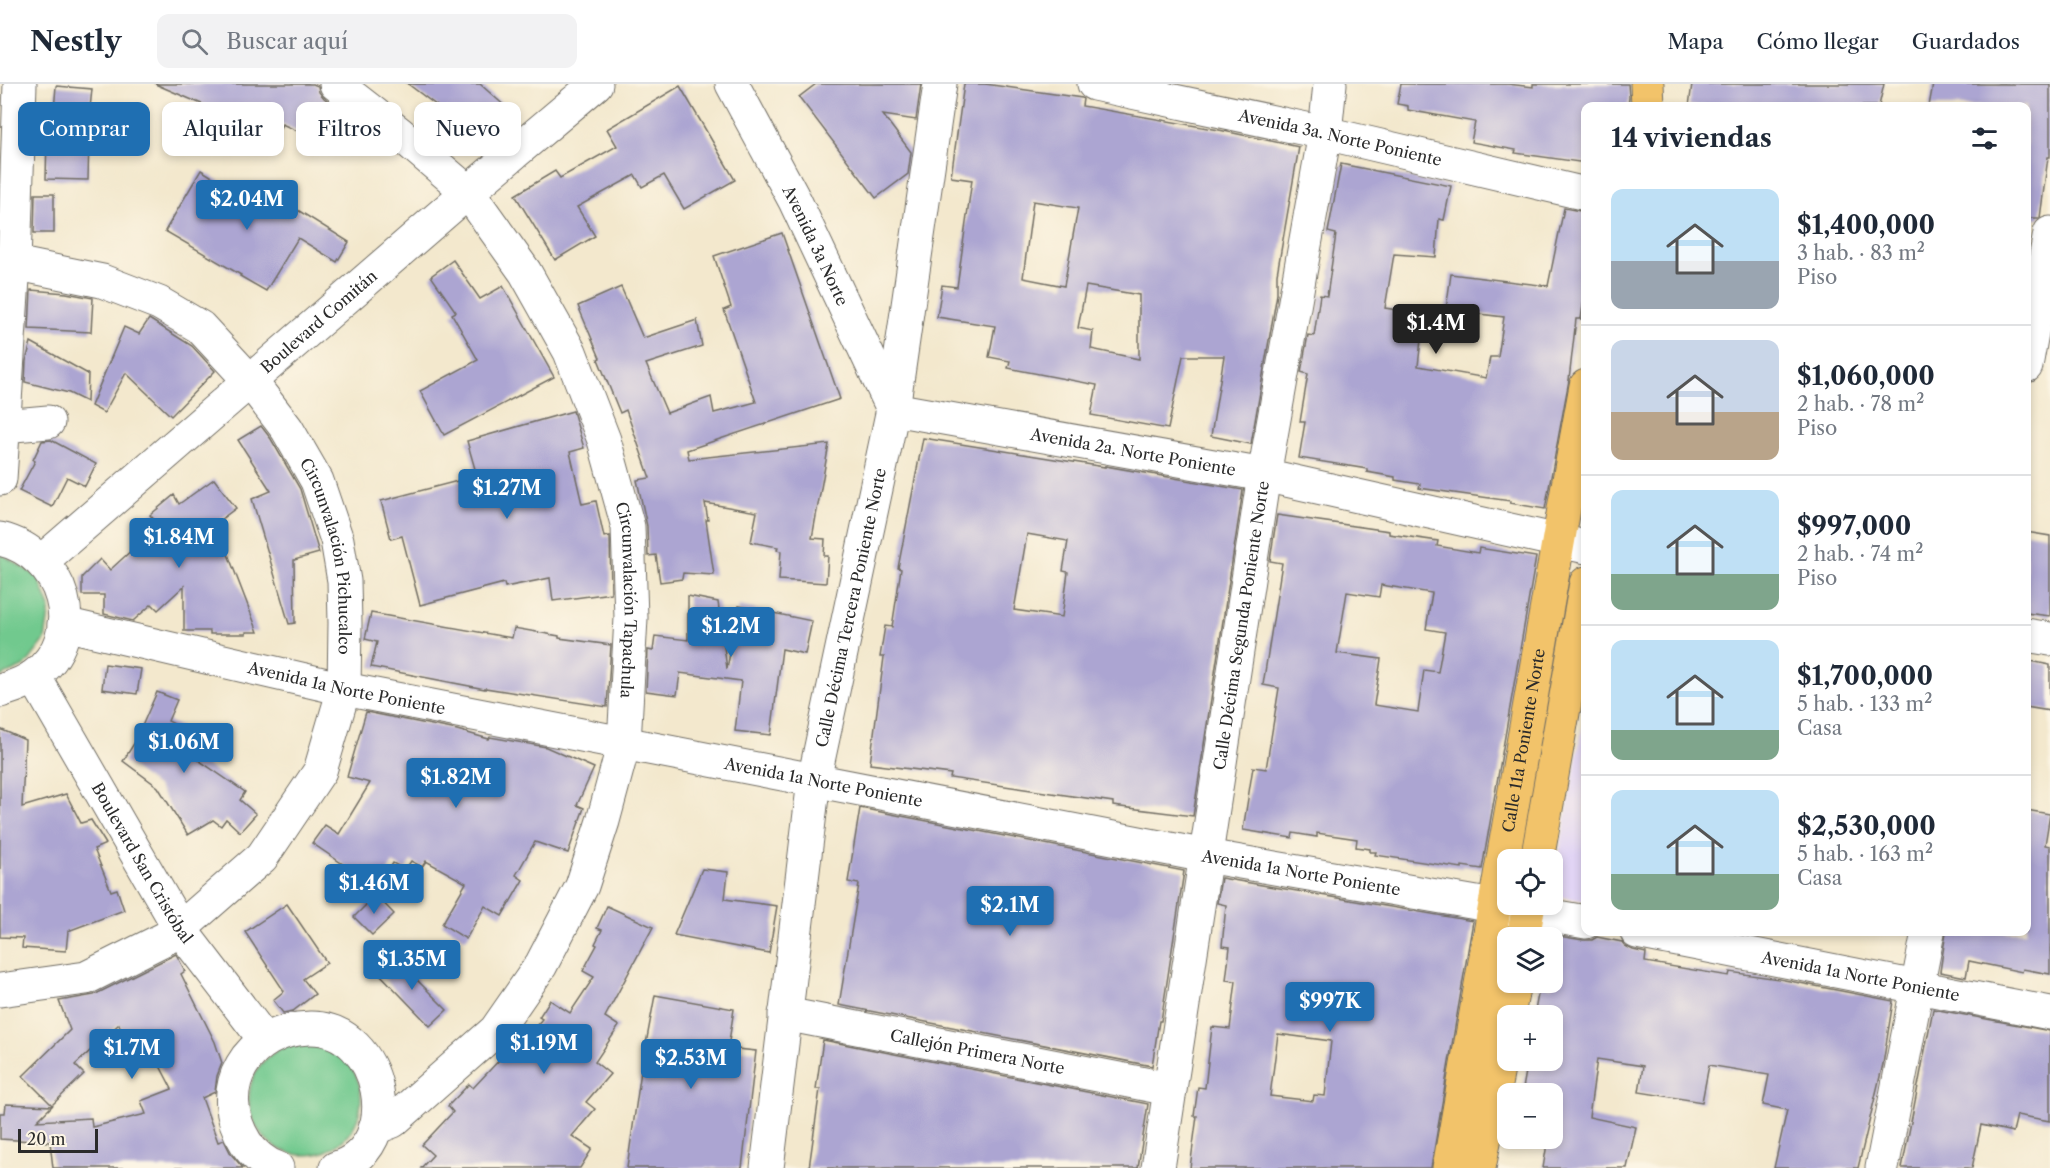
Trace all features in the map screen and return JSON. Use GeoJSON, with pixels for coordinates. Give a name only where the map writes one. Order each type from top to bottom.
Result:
{"type":"FeatureCollection","features":[{"type":"Feature","properties":{"kind":"main road"},"geometry":{"type":"LineString","coordinates":[[1647,84],[1648,102]]}},
{"type":"Feature","properties":{"kind":"main road","name":"Calle 11a Poniente Norte"},"geometry":{"type":"LineString","coordinates":[[1528,849],[1571,544],[1581,439]]}},
{"type":"Feature","properties":{"kind":"main road","name":"Calle 11a Poniente Norte"},"geometry":{"type":"LineString","coordinates":[[1539,849],[1581,611]]}},
{"type":"Feature","properties":{"kind":"main road","name":"Calle 11a Poniente Norte"},"geometry":{"type":"LineString","coordinates":[[1449,1168],[1519,915]]}},
{"type":"Feature","properties":{"kind":"main road"},"geometry":{"type":"LineString","coordinates":[[1479,1168],[1498,1071]]}},
{"type":"Feature","properties":{"kind":"street"},"geometry":{"type":"LineString","coordinates":[[0,479],[7,263],[20,84]]}},
{"type":"Feature","properties":{"kind":"street","name":"Circunvalación Tapachula"},"geometry":{"type":"LineString","coordinates":[[336,84],[399,133],[468,192],[525,272],[570,352],[604,440],[628,527],[631,618],[624,743],[603,821],[582,886],[541,965],[496,1030],[393,1121],[375,1128]]}},
{"type":"Feature","properties":{"kind":"street","name":"Boulevard Comitán"},"geometry":{"type":"LineString","coordinates":[[42,561],[596,84]]}},
{"type":"Feature","properties":{"kind":"street","name":"Avenida 3a Norte"},"geometry":{"type":"LineString","coordinates":[[732,84],[795,201],[892,409]]}},
{"type":"Feature","properties":{"kind":"street","name":"Calle Décima Tercera Poniente Norte"},"geometry":{"type":"LineString","coordinates":[[767,1168],[814,780],[892,409],[940,84]]}},
{"type":"Feature","properties":{"kind":"street","name":"Avenida 3a. Norte Poniente"},"geometry":{"type":"LineString","coordinates":[[1094,84],[1325,133],[1581,193]]}},
{"type":"Feature","properties":{"kind":"street","name":"Calle Décima Segunda Poniente Norte"},"geometry":{"type":"LineString","coordinates":[[1158,1168],[1264,475],[1325,133],[1329,84]]}},
{"type":"Feature","properties":{"kind":"street"},"geometry":{"type":"LineString","coordinates":[[2031,333],[2039,279],[2050,233]]}},
{"type":"Feature","properties":{"kind":"street","name":"Circunvalación Pichucalco"},"geometry":{"type":"LineString","coordinates":[[0,990],[86,978],[180,929],[262,857],[320,771],[344,689],[345,581],[337,540],[317,481],[286,429],[250,382],[200,327],[159,303],[102,281],[7,263]]}},
{"type":"Feature","properties":{"kind":"street","name":"Avenida 2a. Norte Poniente"},"geometry":{"type":"LineString","coordinates":[[892,409],[1264,475],[1571,544]]}},
{"type":"Feature","properties":{"kind":"street"},"geometry":{"type":"LineString","coordinates":[[3,426],[48,422]]}},
{"type":"Feature","properties":{"kind":"street"},"geometry":{"type":"LineString","coordinates":[[0,539],[27,549],[42,561],[56,579],[63,601],[64,624],[59,643],[49,662],[34,676],[18,686],[0,691]]}},
{"type":"Feature","properties":{"kind":"street","name":"Avenida 1a Norte Poniente"},"geometry":{"type":"LineString","coordinates":[[64,624],[344,689],[1206,856],[1497,910]]}},
{"type":"Feature","properties":{"kind":"street"},"geometry":{"type":"LineString","coordinates":[[2031,636],[2050,639]]}},
{"type":"Feature","properties":{"kind":"street","name":"Boulevard San Cristóbal"},"geometry":{"type":"LineString","coordinates":[[34,676],[180,929],[264,1040]]}},
{"type":"Feature","properties":{"kind":"street","name":"Avenida 1a Norte Poniente"},"geometry":{"type":"LineString","coordinates":[[1527,915],[1581,921]]}},
{"type":"Feature","properties":{"kind":"street","name":"Avenida 1a Norte Poniente"},"geometry":{"type":"LineString","coordinates":[[1658,936],[2050,1013]]}},
{"type":"Feature","properties":{"kind":"street"},"geometry":{"type":"LineString","coordinates":[[1881,1168],[1927,936]]}},
{"type":"Feature","properties":{"kind":"street","name":"Callejón Primera Norte"},"geometry":{"type":"LineString","coordinates":[[785,1014],[1170,1089]]}},
{"type":"Feature","properties":{"kind":"street"},"geometry":{"type":"LineString","coordinates":[[277,1168],[251,1151],[237,1130],[231,1105],[234,1080],[246,1058],[264,1040],[288,1030],[313,1028],[337,1035],[358,1050],[372,1070],[379,1095],[375,1128],[368,1148],[344,1167]]}},
{"type":"Feature","properties":{"kind":"shaded area"},"geometry":{"type":"Polygon","coordinates":[[[1581,734],[1581,900],[1563,897],[1563,849],[1560,849],[1581,734]]]}},
{"type":"Feature","properties":{"kind":"green space"},"geometry":{"type":"Polygon","coordinates":[[[0,553],[38,577],[50,607],[45,640],[25,666],[0,677],[0,553]]]}},
{"type":"Feature","properties":{"kind":"green space"},"geometry":{"type":"Polygon","coordinates":[[[305,1043],[327,1047],[345,1059],[357,1077],[361,1099],[357,1121],[345,1139],[327,1151],[305,1155],[283,1151],[265,1139],[253,1121],[249,1099],[253,1077],[265,1059],[283,1047],[305,1043]]]}},
{"type":"Feature","properties":{"kind":"building"},"geometry":{"type":"Polygon","coordinates":[[[155,84],[313,84],[318,86],[319,92],[329,102],[296,102],[296,130],[284,125],[284,102],[197,102],[155,84]]]}},
{"type":"Feature","properties":{"kind":"building"},"geometry":{"type":"Polygon","coordinates":[[[408,84],[480,84],[500,102],[432,102],[408,84]]]}},
{"type":"Feature","properties":{"kind":"building"},"geometry":{"type":"Polygon","coordinates":[[[816,84],[921,84],[916,120],[883,115],[911,152],[908,174],[876,198],[799,97],[816,84]]]}},
{"type":"Feature","properties":{"kind":"building"},"geometry":{"type":"Polygon","coordinates":[[[964,84],[985,84],[1082,98],[1082,106],[1219,130],[1299,147],[1251,444],[1211,436],[1224,356],[1183,356],[1168,429],[1091,415],[1097,385],[1008,368],[1010,361],[989,357],[995,326],[937,317],[942,285],[957,287],[972,180],[951,177],[964,84]],[[1033,201],[1023,278],[1064,286],[1078,208],[1033,201]],[[1086,286],[1078,328],[1093,331],[1091,349],[1139,359],[1139,295],[1086,286]]]}},
{"type":"Feature","properties":{"kind":"building"},"geometry":{"type":"Polygon","coordinates":[[[1401,84],[1508,84],[1533,87],[1533,84],[1628,84],[1629,97],[1628,102],[1581,102],[1581,162],[1515,153],[1516,150],[1471,142],[1475,122],[1408,110],[1408,106],[1397,104],[1401,84]]]}},
{"type":"Feature","properties":{"kind":"building"},"geometry":{"type":"Polygon","coordinates":[[[1692,84],[1884,84],[1880,102],[1690,102],[1692,84]]]}},
{"type":"Feature","properties":{"kind":"building"},"geometry":{"type":"Polygon","coordinates":[[[1933,84],[2050,84],[2050,157],[2048,157],[2040,218],[2031,218],[2031,102],[1930,102],[1933,84]]]}},
{"type":"Feature","properties":{"kind":"building"},"geometry":{"type":"Polygon","coordinates":[[[56,86],[92,89],[91,102],[55,102],[56,86]]]}},
{"type":"Feature","properties":{"kind":"building"},"geometry":{"type":"Polygon","coordinates":[[[680,86],[735,180],[684,209],[664,175],[642,187],[635,175],[577,207],[595,236],[555,260],[515,195],[555,171],[560,178],[617,146],[607,129],[680,86]]]}},
{"type":"Feature","properties":{"kind":"building"},"geometry":{"type":"Polygon","coordinates":[[[47,156],[89,156],[88,180],[46,179],[47,156]]]}},
{"type":"Feature","properties":{"kind":"building"},"geometry":{"type":"Polygon","coordinates":[[[1341,164],[1451,186],[1444,220],[1439,219],[1436,257],[1394,254],[1385,308],[1424,314],[1418,366],[1486,378],[1490,357],[1498,357],[1504,317],[1446,310],[1451,274],[1548,286],[1564,208],[1581,211],[1581,319],[1576,319],[1569,380],[1545,509],[1510,503],[1511,501],[1419,488],[1420,484],[1395,480],[1395,477],[1367,472],[1367,469],[1299,458],[1305,422],[1300,422],[1308,374],[1301,372],[1308,335],[1314,336],[1320,295],[1327,296],[1336,234],[1328,232],[1341,164]]]}},
{"type":"Feature","properties":{"kind":"building"},"geometry":{"type":"Polygon","coordinates":[[[201,170],[229,187],[224,195],[259,215],[272,194],[349,242],[337,262],[298,238],[266,291],[165,231],[201,170]]]}},
{"type":"Feature","properties":{"kind":"building"},"geometry":{"type":"Polygon","coordinates":[[[35,194],[54,194],[54,233],[34,233],[35,194]]]}},
{"type":"Feature","properties":{"kind":"building"},"geometry":{"type":"Polygon","coordinates":[[[782,233],[840,399],[687,450],[689,459],[829,444],[812,538],[825,539],[824,556],[828,556],[826,583],[779,580],[781,551],[777,550],[778,547],[751,542],[757,512],[705,503],[714,575],[683,573],[682,579],[660,582],[656,555],[648,556],[647,526],[637,480],[650,478],[626,410],[620,413],[578,306],[621,287],[643,338],[697,320],[702,346],[646,364],[667,413],[711,397],[714,413],[756,402],[724,310],[731,307],[714,256],[782,233]]]}},
{"type":"Feature","properties":{"kind":"building"},"geometry":{"type":"Polygon","coordinates":[[[453,260],[480,299],[503,286],[554,377],[444,435],[420,391],[478,360],[452,314],[456,312],[431,276],[453,260]]]}},
{"type":"Feature","properties":{"kind":"building"},"geometry":{"type":"Polygon","coordinates":[[[31,290],[93,298],[91,332],[29,329],[31,290]]]}},
{"type":"Feature","properties":{"kind":"building"},"geometry":{"type":"Polygon","coordinates":[[[149,319],[192,346],[215,371],[171,416],[126,373],[104,413],[91,406],[124,327],[139,334],[149,319]]]}},
{"type":"Feature","properties":{"kind":"building"},"geometry":{"type":"Polygon","coordinates":[[[31,342],[88,374],[87,402],[69,393],[25,382],[26,361],[31,342]]]}},
{"type":"Feature","properties":{"kind":"building"},"geometry":{"type":"Polygon","coordinates":[[[573,411],[584,448],[570,452],[582,504],[596,501],[604,537],[610,536],[611,593],[553,601],[550,578],[505,587],[504,583],[420,605],[402,536],[391,539],[381,501],[477,476],[467,441],[573,411]]]}},
{"type":"Feature","properties":{"kind":"building"},"geometry":{"type":"Polygon","coordinates":[[[261,426],[300,489],[319,553],[294,560],[295,623],[289,624],[252,499],[271,491],[238,440],[261,426]]]}},
{"type":"Feature","properties":{"kind":"building"},"geometry":{"type":"Polygon","coordinates":[[[923,438],[1243,490],[1193,816],[1113,806],[1113,802],[950,778],[951,774],[870,764],[884,657],[880,657],[885,626],[892,627],[901,569],[898,568],[923,438]],[[1027,534],[1014,610],[1062,617],[1068,572],[1063,571],[1068,541],[1027,534]]]}},
{"type":"Feature","properties":{"kind":"building"},"geometry":{"type":"Polygon","coordinates":[[[51,440],[96,464],[85,486],[67,477],[52,507],[19,491],[35,461],[33,460],[42,441],[51,440]]]}},
{"type":"Feature","properties":{"kind":"building"},"geometry":{"type":"Polygon","coordinates":[[[214,479],[236,508],[216,523],[258,632],[210,634],[210,631],[184,631],[184,586],[158,610],[152,604],[133,621],[104,614],[104,595],[82,595],[82,577],[100,559],[110,570],[159,525],[150,515],[174,495],[179,504],[214,479]]]}},
{"type":"Feature","properties":{"kind":"building"},"geometry":{"type":"Polygon","coordinates":[[[1277,515],[1389,531],[1389,534],[1438,541],[1437,546],[1478,553],[1479,548],[1536,557],[1482,869],[1375,855],[1376,852],[1370,852],[1370,849],[1356,847],[1357,839],[1317,833],[1317,837],[1293,833],[1292,838],[1243,830],[1253,767],[1266,769],[1279,688],[1263,685],[1282,563],[1270,561],[1277,515]],[[1381,585],[1379,597],[1347,592],[1337,653],[1381,659],[1374,705],[1418,712],[1424,670],[1438,672],[1445,632],[1426,629],[1432,593],[1381,585]]]}},
{"type":"Feature","properties":{"kind":"building"},"geometry":{"type":"Polygon","coordinates":[[[2031,533],[2050,536],[2050,616],[2031,614],[2031,533]]]}},
{"type":"Feature","properties":{"kind":"building"},"geometry":{"type":"Polygon","coordinates":[[[688,596],[718,602],[727,669],[739,606],[812,621],[805,654],[782,649],[771,735],[735,731],[741,681],[680,673],[677,695],[646,691],[648,650],[653,651],[655,636],[688,640],[688,596]]]}},
{"type":"Feature","properties":{"kind":"building"},"geometry":{"type":"Polygon","coordinates":[[[371,613],[512,638],[514,628],[559,636],[559,638],[611,645],[607,707],[485,689],[371,667],[377,642],[365,639],[371,613]]]}},
{"type":"Feature","properties":{"kind":"building"},"geometry":{"type":"Polygon","coordinates":[[[2031,661],[2050,665],[2050,711],[2031,708],[2031,661]]]}},
{"type":"Feature","properties":{"kind":"building"},"geometry":{"type":"Polygon","coordinates":[[[105,664],[141,669],[137,694],[102,689],[105,664]]]}},
{"type":"Feature","properties":{"kind":"building"},"geometry":{"type":"Polygon","coordinates":[[[157,692],[177,700],[168,721],[184,729],[175,744],[245,792],[240,800],[256,814],[240,832],[226,819],[221,826],[213,820],[188,835],[158,787],[123,761],[135,742],[157,692]]]}},
{"type":"Feature","properties":{"kind":"building"},"geometry":{"type":"Polygon","coordinates":[[[366,712],[457,730],[489,739],[490,737],[546,747],[594,768],[577,805],[584,808],[568,853],[535,842],[516,875],[523,880],[502,916],[485,906],[466,939],[442,924],[466,883],[426,861],[422,867],[411,861],[405,870],[393,863],[378,888],[312,843],[325,825],[339,834],[370,783],[347,777],[366,712]]]}},
{"type":"Feature","properties":{"kind":"building"},"geometry":{"type":"Polygon","coordinates":[[[0,729],[25,740],[22,807],[66,794],[81,823],[91,820],[106,844],[94,849],[111,891],[117,889],[124,910],[68,931],[66,951],[22,948],[23,938],[0,937],[0,729]]]}},
{"type":"Feature","properties":{"kind":"building"},"geometry":{"type":"Polygon","coordinates":[[[860,808],[1184,871],[1152,1066],[839,1005],[859,884],[848,882],[860,808]]]}},
{"type":"Feature","properties":{"kind":"building"},"geometry":{"type":"Polygon","coordinates":[[[2031,811],[2050,814],[2045,845],[2050,846],[2050,974],[2023,969],[2022,972],[1969,961],[1966,977],[1940,972],[1945,936],[2031,936],[2031,811]]]}},
{"type":"Feature","properties":{"kind":"building"},"geometry":{"type":"Polygon","coordinates":[[[702,869],[728,872],[725,899],[777,906],[769,953],[674,935],[702,869]]]}},
{"type":"Feature","properties":{"kind":"building"},"geometry":{"type":"Polygon","coordinates":[[[1221,878],[1473,921],[1431,1168],[1190,1168],[1197,1116],[1194,1116],[1198,1087],[1205,1088],[1212,1027],[1230,1029],[1236,981],[1226,980],[1230,947],[1222,946],[1226,905],[1217,903],[1221,878]],[[1278,1034],[1270,1096],[1313,1101],[1314,1095],[1325,1096],[1331,1041],[1278,1034]]]}},
{"type":"Feature","properties":{"kind":"building"},"geometry":{"type":"Polygon","coordinates":[[[376,895],[394,914],[372,935],[354,917],[376,895]]]}},
{"type":"Feature","properties":{"kind":"building"},"geometry":{"type":"Polygon","coordinates":[[[287,904],[327,963],[303,979],[315,994],[293,1011],[283,1013],[273,1000],[284,991],[245,932],[287,904]]]}},
{"type":"Feature","properties":{"kind":"building"},"geometry":{"type":"Polygon","coordinates":[[[607,906],[653,927],[605,1017],[619,1026],[595,1062],[610,1074],[586,1102],[595,1109],[572,1136],[592,1149],[580,1168],[421,1168],[433,1155],[422,1145],[453,1112],[448,1106],[469,1084],[473,1088],[504,1055],[508,1059],[542,1019],[539,1017],[550,1000],[570,1013],[594,977],[583,971],[597,945],[595,944],[602,930],[597,928],[607,906]]]}},
{"type":"Feature","properties":{"kind":"building"},"geometry":{"type":"Polygon","coordinates":[[[1563,937],[1583,940],[1592,940],[1597,937],[1622,942],[1633,950],[1646,953],[1645,962],[1729,976],[1730,972],[1779,979],[1893,1001],[1883,1064],[1858,1168],[1774,1168],[1787,1110],[1763,1105],[1769,1075],[1709,1065],[1702,1102],[1639,1092],[1643,1066],[1597,1059],[1589,1117],[1636,1127],[1627,1168],[1543,1168],[1546,1149],[1563,1149],[1563,1083],[1524,1083],[1526,1071],[1563,1071],[1563,1005],[1536,1005],[1538,993],[1563,993],[1563,937]]]}},
{"type":"Feature","properties":{"kind":"building"},"geometry":{"type":"Polygon","coordinates":[[[176,954],[185,971],[181,974],[215,1042],[222,1063],[217,1076],[215,1092],[202,1098],[218,1142],[224,1140],[231,1154],[243,1168],[53,1168],[50,1142],[0,1139],[0,1113],[5,1113],[6,1104],[52,1106],[37,1121],[91,1118],[92,1127],[146,1114],[141,1101],[172,1089],[145,1037],[126,1044],[119,1024],[75,1065],[84,1074],[52,1105],[23,1076],[70,1030],[59,1001],[94,995],[176,954]]]}},
{"type":"Feature","properties":{"kind":"building"},"geometry":{"type":"Polygon","coordinates":[[[393,956],[447,1010],[430,1026],[377,971],[393,956]]]}},
{"type":"Feature","properties":{"kind":"building"},"geometry":{"type":"Polygon","coordinates":[[[655,995],[734,1009],[728,1048],[756,1051],[742,1168],[627,1168],[645,1043],[655,995]]]}},
{"type":"Feature","properties":{"kind":"building"},"geometry":{"type":"Polygon","coordinates":[[[1933,1009],[2050,1031],[2050,1121],[2017,1115],[2013,1132],[1981,1125],[1972,1168],[1902,1168],[1933,1009]]]}},
{"type":"Feature","properties":{"kind":"building"},"geometry":{"type":"Polygon","coordinates":[[[823,1040],[1148,1104],[1138,1168],[809,1168],[820,1089],[816,1089],[823,1040]]]}}]}
